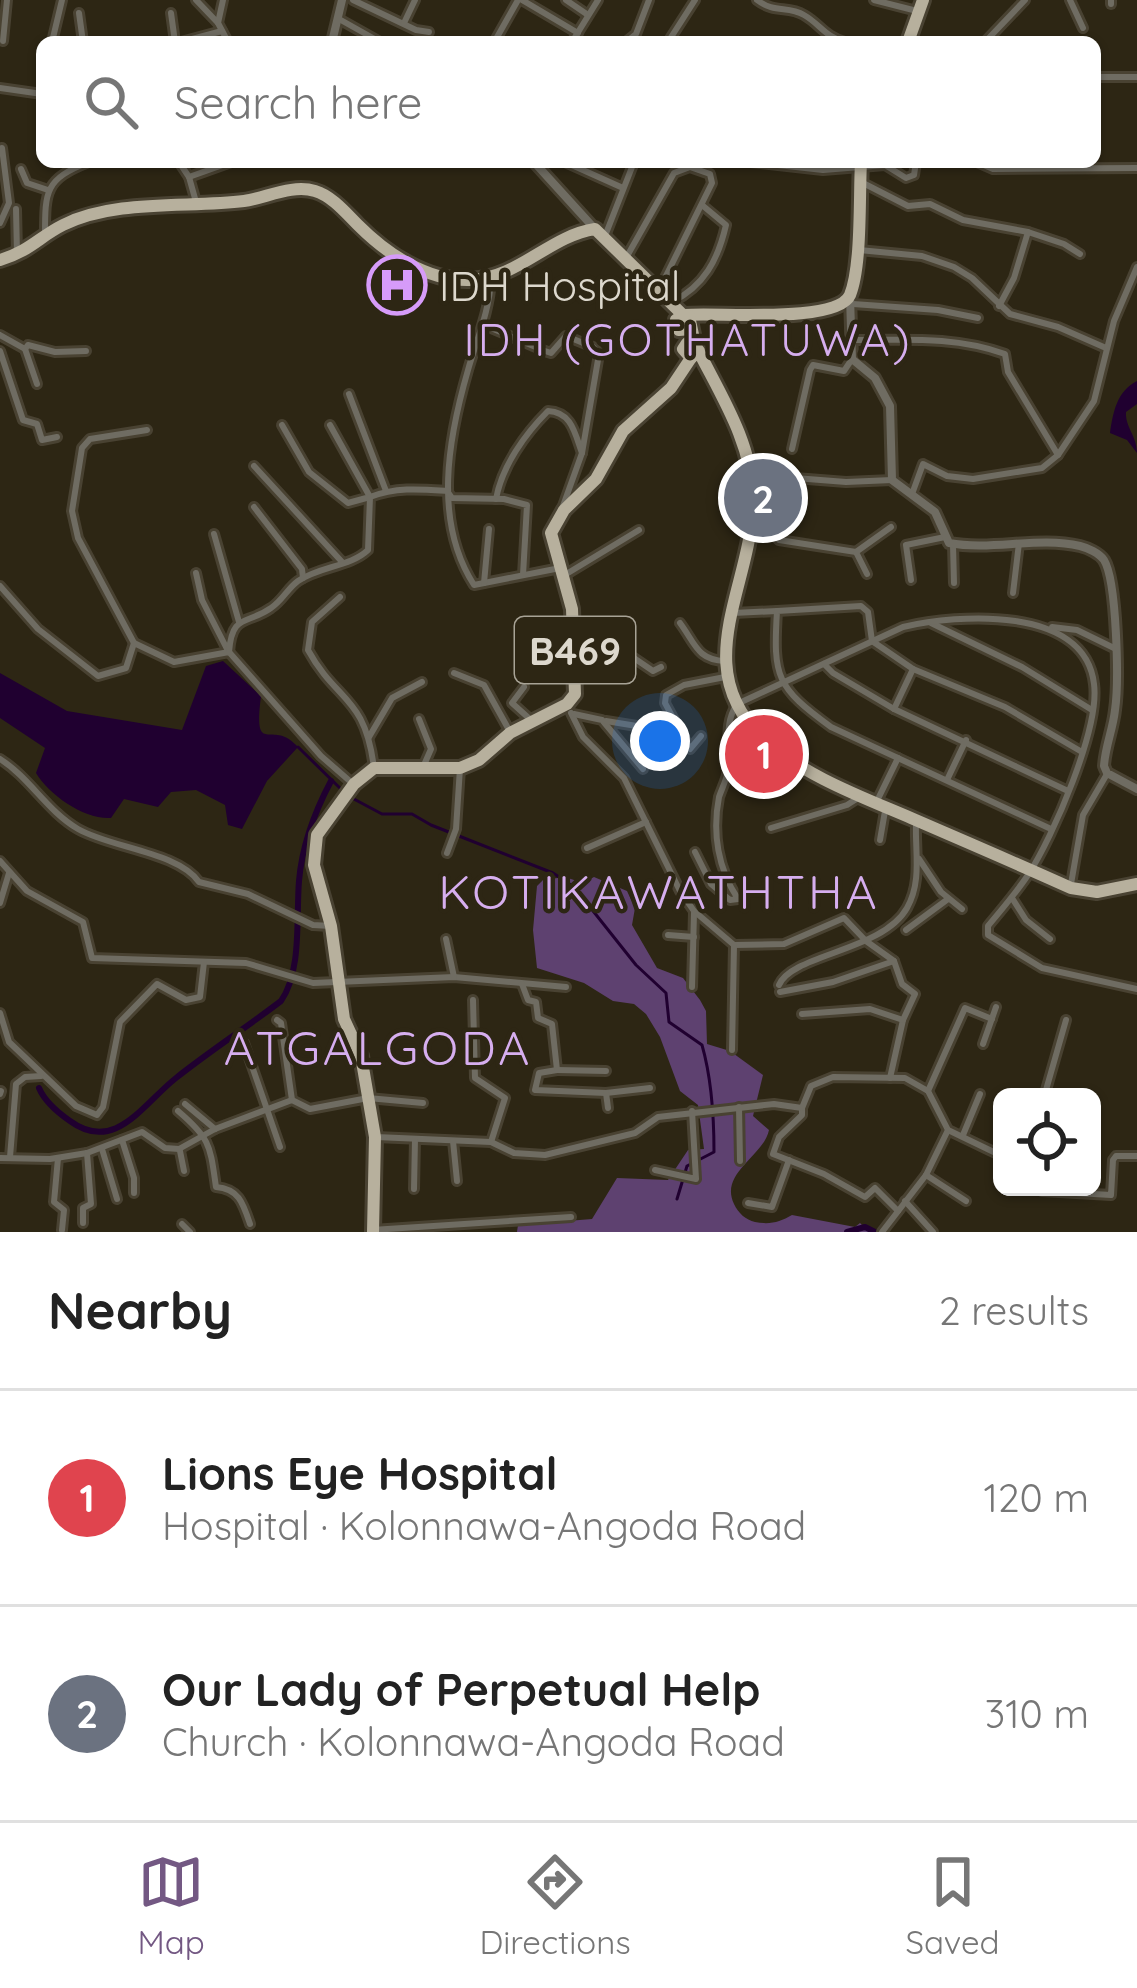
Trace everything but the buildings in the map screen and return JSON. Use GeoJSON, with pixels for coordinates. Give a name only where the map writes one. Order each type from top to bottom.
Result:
{"type":"FeatureCollection","features":[{"type":"Feature","properties":{"kind":"main road"},"geometry":{"type":"LineString","coordinates":[[910,36],[920,6]]}},
{"type":"Feature","properties":{"kind":"main road"},"geometry":{"type":"LineString","coordinates":[[684,323],[711,314],[815,313],[851,300],[861,168]]}},
{"type":"Feature","properties":{"kind":"main road"},"geometry":{"type":"LineString","coordinates":[[0,260],[62,225],[88,217],[196,202],[243,201],[288,191],[315,190],[398,258],[450,279],[491,276],[518,267],[568,236],[599,234],[684,323],[691,351],[725,401],[744,450],[753,494],[725,661],[737,704],[749,723],[779,752],[860,796],[1071,888],[1097,892],[1137,884]]}},
{"type":"Feature","properties":{"kind":"main road"},"geometry":{"type":"LineString","coordinates":[[563,510],[596,479],[622,431],[664,393],[691,351]]}},
{"type":"Feature","properties":{"kind":"main road","name":"B469"},"geometry":{"type":"LineString","coordinates":[[460,768],[479,760],[510,733],[569,708],[576,688],[575,645],[550,533],[563,510]]}},
{"type":"Feature","properties":{"kind":"main road"},"geometry":{"type":"LineString","coordinates":[[371,1231],[376,1137],[361,1056],[344,1019],[331,926],[313,853],[317,835],[348,791],[374,768],[460,768]]}},
{"type":"Feature","properties":{"kind":"street"},"geometry":{"type":"LineString","coordinates":[[3,41],[7,0]]}},
{"type":"Feature","properties":{"kind":"street"},"geometry":{"type":"LineString","coordinates":[[53,36],[62,0]]}},
{"type":"Feature","properties":{"kind":"street"},"geometry":{"type":"LineString","coordinates":[[196,0],[225,36]]}},
{"type":"Feature","properties":{"kind":"street"},"geometry":{"type":"LineString","coordinates":[[220,27],[223,0]]}},
{"type":"Feature","properties":{"kind":"street"},"geometry":{"type":"LineString","coordinates":[[334,36],[342,0]]}},
{"type":"Feature","properties":{"kind":"street"},"geometry":{"type":"LineString","coordinates":[[353,0],[429,32]]}},
{"type":"Feature","properties":{"kind":"street"},"geometry":{"type":"LineString","coordinates":[[404,23],[415,0]]}},
{"type":"Feature","properties":{"kind":"street"},"geometry":{"type":"LineString","coordinates":[[498,36],[520,0],[578,32]]}},
{"type":"Feature","properties":{"kind":"street"},"geometry":{"type":"LineString","coordinates":[[566,0],[589,15]]}},
{"type":"Feature","properties":{"kind":"street"},"geometry":{"type":"LineString","coordinates":[[576,36],[598,0]]}},
{"type":"Feature","properties":{"kind":"street"},"geometry":{"type":"LineString","coordinates":[[633,36],[649,0]]}},
{"type":"Feature","properties":{"kind":"street"},"geometry":{"type":"LineString","coordinates":[[672,36],[695,0]]}},
{"type":"Feature","properties":{"kind":"street"},"geometry":{"type":"LineString","coordinates":[[757,0],[770,10],[803,14],[827,36]]}},
{"type":"Feature","properties":{"kind":"street"},"geometry":{"type":"LineString","coordinates":[[874,0],[920,6]]}},
{"type":"Feature","properties":{"kind":"street"},"geometry":{"type":"LineString","coordinates":[[991,36],[1025,0]]}},
{"type":"Feature","properties":{"kind":"street"},"geometry":{"type":"LineString","coordinates":[[1070,0],[1083,28]]}},
{"type":"Feature","properties":{"kind":"street"},"geometry":{"type":"LineString","coordinates":[[79,13],[82,36]]}},
{"type":"Feature","properties":{"kind":"street"},"geometry":{"type":"LineString","coordinates":[[171,13],[177,36]]}},
{"type":"Feature","properties":{"kind":"street"},"geometry":{"type":"LineString","coordinates":[[339,19],[369,36]]}},
{"type":"Feature","properties":{"kind":"street"},"geometry":{"type":"LineString","coordinates":[[195,36],[220,27]]}},
{"type":"Feature","properties":{"kind":"street"},"geometry":{"type":"LineString","coordinates":[[1101,77],[1137,77]]}},
{"type":"Feature","properties":{"kind":"street"},"geometry":{"type":"LineString","coordinates":[[0,88],[36,93]]}},
{"type":"Feature","properties":{"kind":"street"},"geometry":{"type":"LineString","coordinates":[[0,224],[9,203],[2,148]]}},
{"type":"Feature","properties":{"kind":"street"},"geometry":{"type":"LineString","coordinates":[[45,238],[48,190],[69,168]]}},
{"type":"Feature","properties":{"kind":"street"},"geometry":{"type":"LineString","coordinates":[[183,168],[196,202]]}},
{"type":"Feature","properties":{"kind":"street"},"geometry":{"type":"LineString","coordinates":[[189,177],[214,168]]}},
{"type":"Feature","properties":{"kind":"street"},"geometry":{"type":"LineString","coordinates":[[539,168],[599,234],[631,168]]}},
{"type":"Feature","properties":{"kind":"street"},"geometry":{"type":"LineString","coordinates":[[578,168],[623,188]]}},
{"type":"Feature","properties":{"kind":"street"},"geometry":{"type":"LineString","coordinates":[[625,261],[674,173],[687,168]]}},
{"type":"Feature","properties":{"kind":"street"},"geometry":{"type":"LineString","coordinates":[[663,298],[712,183],[710,174],[693,168]]}},
{"type":"Feature","properties":{"kind":"street"},"geometry":{"type":"LineString","coordinates":[[805,168],[836,168]]}},
{"type":"Feature","properties":{"kind":"street"},"geometry":{"type":"LineString","coordinates":[[890,168],[907,178],[914,176],[915,168]]}},
{"type":"Feature","properties":{"kind":"street"},"geometry":{"type":"LineString","coordinates":[[991,168],[1137,168]]}},
{"type":"Feature","properties":{"kind":"street"},"geometry":{"type":"LineString","coordinates":[[21,169],[27,183],[48,190]]}},
{"type":"Feature","properties":{"kind":"street"},"geometry":{"type":"LineString","coordinates":[[860,182],[908,206],[930,204],[963,220],[1028,232],[1080,254]]}},
{"type":"Feature","properties":{"kind":"street"},"geometry":{"type":"LineString","coordinates":[[663,298],[692,292],[721,247],[726,225],[702,205]]}},
{"type":"Feature","properties":{"kind":"street"},"geometry":{"type":"LineString","coordinates":[[16,209],[17,254]]}},
{"type":"Feature","properties":{"kind":"street"},"geometry":{"type":"LineString","coordinates":[[999,306],[1014,278],[1028,232]]}},
{"type":"Feature","properties":{"kind":"street"},"geometry":{"type":"LineString","coordinates":[[856,250],[922,256],[954,267],[973,278],[1010,314],[1058,327],[1106,348]]}},
{"type":"Feature","properties":{"kind":"street"},"geometry":{"type":"LineString","coordinates":[[912,494],[923,464],[947,476],[973,479],[1042,468],[1058,455],[1094,401],[1106,348],[1137,267]]}},
{"type":"Feature","properties":{"kind":"street"},"geometry":{"type":"LineString","coordinates":[[491,276],[484,325],[468,368],[454,432],[447,491],[459,562],[474,585],[562,572],[639,530]]}},
{"type":"Feature","properties":{"kind":"street"},"geometry":{"type":"LineString","coordinates":[[792,449],[813,365],[844,371],[852,359],[851,300],[978,318]]}},
{"type":"Feature","properties":{"kind":"street"},"geometry":{"type":"LineString","coordinates":[[484,325],[545,351],[550,352],[566,336],[599,354],[582,453],[562,500],[563,510]]}},
{"type":"Feature","properties":{"kind":"street"},"geometry":{"type":"LineString","coordinates":[[0,335],[25,349],[37,384]]}},
{"type":"Feature","properties":{"kind":"street"},"geometry":{"type":"LineString","coordinates":[[853,340],[953,340],[1005,354],[1008,372],[1058,455]]}},
{"type":"Feature","properties":{"kind":"street"},"geometry":{"type":"LineString","coordinates":[[25,349],[28,345],[55,352],[86,351]]}},
{"type":"Feature","properties":{"kind":"street"},"geometry":{"type":"LineString","coordinates":[[0,351],[4,378],[23,420],[38,424],[42,440],[58,437]]}},
{"type":"Feature","properties":{"kind":"street"},"geometry":{"type":"LineString","coordinates":[[852,359],[875,378],[890,406],[892,480]]}},
{"type":"Feature","properties":{"kind":"street"},"geometry":{"type":"LineString","coordinates":[[349,394],[386,491]]}},
{"type":"Feature","properties":{"kind":"street"},"geometry":{"type":"LineString","coordinates":[[496,499],[514,455],[548,411],[569,419],[582,453]]}},
{"type":"Feature","properties":{"kind":"street"},"geometry":{"type":"LineString","coordinates":[[282,425],[309,472],[348,503],[406,488],[447,491]]}},
{"type":"Feature","properties":{"kind":"street"},"geometry":{"type":"LineString","coordinates":[[229,652],[239,622],[270,610],[303,578],[358,559],[368,550],[370,497],[330,425]]}},
{"type":"Feature","properties":{"kind":"street"},"geometry":{"type":"LineString","coordinates":[[147,430],[90,439],[82,448],[73,496],[78,538],[128,639],[174,662],[229,652]]}},
{"type":"Feature","properties":{"kind":"street"},"geometry":{"type":"LineString","coordinates":[[254,466],[343,563]]}},
{"type":"Feature","properties":{"kind":"street"},"geometry":{"type":"LineString","coordinates":[[753,494],[795,478],[892,480],[935,512],[949,540],[954,583]]}},
{"type":"Feature","properties":{"kind":"street"},"geometry":{"type":"LineString","coordinates":[[447,491],[452,498],[527,505],[523,575]]}},
{"type":"Feature","properties":{"kind":"street"},"geometry":{"type":"LineString","coordinates":[[753,494],[776,502],[770,532],[779,540],[856,552],[891,526]]}},
{"type":"Feature","properties":{"kind":"street"},"geometry":{"type":"LineString","coordinates":[[254,507],[302,568],[303,578]]}},
{"type":"Feature","properties":{"kind":"street"},"geometry":{"type":"LineString","coordinates":[[484,583],[489,529]]}},
{"type":"Feature","properties":{"kind":"street"},"geometry":{"type":"LineString","coordinates":[[214,535],[239,622]]}},
{"type":"Feature","properties":{"kind":"street"},"geometry":{"type":"LineString","coordinates":[[911,580],[906,545],[949,540],[989,548],[1019,543],[1077,545],[1102,559],[1111,590],[1117,694],[1104,758],[1107,773],[1083,815],[1071,888]]}},
{"type":"Feature","properties":{"kind":"street"},"geometry":{"type":"LineString","coordinates":[[1012,593],[1019,543]]}},
{"type":"Feature","properties":{"kind":"street"},"geometry":{"type":"LineString","coordinates":[[856,552],[867,574]]}},
{"type":"Feature","properties":{"kind":"street"},"geometry":{"type":"LineString","coordinates":[[196,573],[202,600],[229,652],[348,791]]}},
{"type":"Feature","properties":{"kind":"street"},"geometry":{"type":"LineString","coordinates":[[0,586],[38,629],[98,676],[126,668],[134,643]]}},
{"type":"Feature","properties":{"kind":"street"},"geometry":{"type":"LineString","coordinates":[[340,597],[312,622],[308,650],[359,712],[374,768]]}},
{"type":"Feature","properties":{"kind":"street"},"geometry":{"type":"LineString","coordinates":[[730,613],[861,606],[868,612],[872,641],[914,669],[1005,707],[1082,752]]}},
{"type":"Feature","properties":{"kind":"street"},"geometry":{"type":"LineString","coordinates":[[777,610],[774,664],[805,707],[831,727],[1051,829]]}},
{"type":"Feature","properties":{"kind":"street"},"geometry":{"type":"LineString","coordinates":[[694,852],[711,884],[730,900],[738,899],[725,880],[716,837],[719,798],[728,772],[728,721],[737,704],[903,627],[928,621],[976,619],[1077,630],[1116,650]]}},
{"type":"Feature","properties":{"kind":"street"},"geometry":{"type":"LineString","coordinates":[[928,621],[1022,667],[1092,710]]}},
{"type":"Feature","properties":{"kind":"street"},"geometry":{"type":"LineString","coordinates":[[680,623],[697,652],[709,660],[725,661]]}},
{"type":"Feature","properties":{"kind":"street"},"geometry":{"type":"LineString","coordinates":[[1048,627],[1064,635],[1089,666],[1095,685],[1092,710],[1082,752],[1051,829],[1031,871],[988,926],[988,935],[1042,968],[1137,989]]}},
{"type":"Feature","properties":{"kind":"street"},"geometry":{"type":"LineString","coordinates":[[575,645],[628,654],[653,671],[661,668]]}},
{"type":"Feature","properties":{"kind":"street"},"geometry":{"type":"LineString","coordinates":[[824,664],[833,674],[895,709],[1068,791]]}},
{"type":"Feature","properties":{"kind":"street"},"geometry":{"type":"LineString","coordinates":[[895,709],[914,669]]}},
{"type":"Feature","properties":{"kind":"street"},"geometry":{"type":"LineString","coordinates":[[454,673],[484,685],[510,733]]}},
{"type":"Feature","properties":{"kind":"street"},"geometry":{"type":"LineString","coordinates":[[701,736],[690,749],[665,703],[666,695],[684,685],[728,677]]}},
{"type":"Feature","properties":{"kind":"street"},"geometry":{"type":"LineString","coordinates":[[369,736],[392,698],[422,682]]}},
{"type":"Feature","properties":{"kind":"street"},"geometry":{"type":"LineString","coordinates":[[524,687],[512,703],[532,721]]}},
{"type":"Feature","properties":{"kind":"street"},"geometry":{"type":"LineString","coordinates":[[569,708],[602,720],[650,728],[660,742]]}},
{"type":"Feature","properties":{"kind":"street"},"geometry":{"type":"LineString","coordinates":[[569,708],[583,737],[624,778],[680,892],[734,944],[784,944],[844,918],[894,962],[902,984],[914,994],[890,1078]]}},
{"type":"Feature","properties":{"kind":"street"},"geometry":{"type":"LineString","coordinates":[[419,719],[431,748],[423,768]]}},
{"type":"Feature","properties":{"kind":"street"},"geometry":{"type":"LineString","coordinates":[[602,720],[643,770]]}},
{"type":"Feature","properties":{"kind":"street"},"geometry":{"type":"LineString","coordinates":[[947,780],[966,740]]}},
{"type":"Feature","properties":{"kind":"street"},"geometry":{"type":"LineString","coordinates":[[880,841],[881,805],[898,758]]}},
{"type":"Feature","properties":{"kind":"street"},"geometry":{"type":"LineString","coordinates":[[0,759],[79,830],[192,871],[200,882],[248,894],[308,922],[331,926]]}},
{"type":"Feature","properties":{"kind":"street"},"geometry":{"type":"LineString","coordinates":[[447,853],[456,829],[460,768]]}},
{"type":"Feature","properties":{"kind":"street"},"geometry":{"type":"LineString","coordinates":[[1107,773],[1137,789]]}},
{"type":"Feature","properties":{"kind":"street"},"geometry":{"type":"LineString","coordinates":[[771,828],[847,806],[860,796]]}},
{"type":"Feature","properties":{"kind":"street"},"geometry":{"type":"LineString","coordinates":[[894,962],[833,982],[779,988],[788,972],[866,941],[907,908],[919,866],[916,820]]}},
{"type":"Feature","properties":{"kind":"street"},"geometry":{"type":"LineString","coordinates":[[587,848],[646,822]]}},
{"type":"Feature","properties":{"kind":"street"},"geometry":{"type":"LineString","coordinates":[[917,856],[948,899],[962,909]]}},
{"type":"Feature","properties":{"kind":"street"},"geometry":{"type":"LineString","coordinates":[[0,861],[27,891],[83,922],[92,958],[246,963],[304,980],[337,983],[454,977],[566,987]]}},
{"type":"Feature","properties":{"kind":"street"},"geometry":{"type":"LineString","coordinates":[[0,903],[9,873]]}},
{"type":"Feature","properties":{"kind":"street"},"geometry":{"type":"LineString","coordinates":[[1012,897],[1026,920],[1050,939]]}},
{"type":"Feature","properties":{"kind":"street"},"geometry":{"type":"LineString","coordinates":[[906,930],[948,899]]}},
{"type":"Feature","properties":{"kind":"street"},"geometry":{"type":"LineString","coordinates":[[692,987],[694,910]]}},
{"type":"Feature","properties":{"kind":"street"},"geometry":{"type":"LineString","coordinates":[[668,935],[694,937]]}},
{"type":"Feature","properties":{"kind":"street"},"geometry":{"type":"LineString","coordinates":[[446,939],[454,977]]}},
{"type":"Feature","properties":{"kind":"street"},"geometry":{"type":"LineString","coordinates":[[732,1050],[734,944]]}},
{"type":"Feature","properties":{"kind":"street"},"geometry":{"type":"LineString","coordinates":[[0,1012],[9,1042],[76,1106],[97,1115],[103,1108],[120,1022],[157,984],[186,1000],[200,997],[204,962]]}},
{"type":"Feature","properties":{"kind":"street"},"geometry":{"type":"LineString","coordinates":[[522,984],[528,1000],[536,1002],[538,1018],[551,1024],[557,1070]]}},
{"type":"Feature","properties":{"kind":"street"},"geometry":{"type":"LineString","coordinates":[[473,1000],[475,1078],[505,1098],[491,1142]]}},
{"type":"Feature","properties":{"kind":"street"},"geometry":{"type":"LineString","coordinates":[[983,1044],[996,1007]]}},
{"type":"Feature","properties":{"kind":"street"},"geometry":{"type":"LineString","coordinates":[[928,1091],[964,1008],[992,1019]]}},
{"type":"Feature","properties":{"kind":"street"},"geometry":{"type":"LineString","coordinates":[[802,1014],[870,1010],[903,1020]]}},
{"type":"Feature","properties":{"kind":"street"},"geometry":{"type":"LineString","coordinates":[[277,1020],[292,1100]]}},
{"type":"Feature","properties":{"kind":"street"},"geometry":{"type":"LineString","coordinates":[[1046,1088],[1066,1020]]}},
{"type":"Feature","properties":{"kind":"street"},"geometry":{"type":"LineString","coordinates":[[244,1043],[280,1147]]}},
{"type":"Feature","properties":{"kind":"street"},"geometry":{"type":"LineString","coordinates":[[606,1071],[542,1070],[535,1090],[606,1093],[650,1088]]}},
{"type":"Feature","properties":{"kind":"street"},"geometry":{"type":"LineString","coordinates":[[10,1158],[18,1081],[44,1076]]}},
{"type":"Feature","properties":{"kind":"street"},"geometry":{"type":"LineString","coordinates":[[898,1210],[875,1188],[865,1197],[772,1152],[779,1137],[802,1115],[811,1086],[833,1077],[905,1078],[928,1091],[948,1130],[993,1151]]}},
{"type":"Feature","properties":{"kind":"street"},"geometry":{"type":"LineString","coordinates":[[0,1092],[13,1095]]}},
{"type":"Feature","properties":{"kind":"street"},"geometry":{"type":"LineString","coordinates":[[606,1093],[608,1108]]}},
{"type":"Feature","properties":{"kind":"street"},"geometry":{"type":"LineString","coordinates":[[963,1135],[980,1094]]}},
{"type":"Feature","properties":{"kind":"street"},"geometry":{"type":"LineString","coordinates":[[0,1158],[88,1153],[148,1132],[165,1148],[179,1149],[215,1129],[292,1100],[310,1108],[368,1098],[423,1103]]}},
{"type":"Feature","properties":{"kind":"street"},"geometry":{"type":"LineString","coordinates":[[185,1104],[215,1129]]}},
{"type":"Feature","properties":{"kind":"street"},"geometry":{"type":"LineString","coordinates":[[376,1137],[491,1142],[514,1153],[560,1152],[635,1133],[658,1117],[740,1107],[802,1108]]}},
{"type":"Feature","properties":{"kind":"street"},"geometry":{"type":"LineString","coordinates":[[740,1107],[740,1161]]}},
{"type":"Feature","properties":{"kind":"street"},"geometry":{"type":"LineString","coordinates":[[178,1111],[204,1134],[212,1153],[215,1187],[240,1196],[250,1224]]}},
{"type":"Feature","properties":{"kind":"street"},"geometry":{"type":"LineString","coordinates":[[655,1170],[696,1179],[692,1111]]}},
{"type":"Feature","properties":{"kind":"street"},"geometry":{"type":"LineString","coordinates":[[882,1232],[926,1175],[948,1130]]}},
{"type":"Feature","properties":{"kind":"street"},"geometry":{"type":"LineString","coordinates":[[414,1189],[415,1138]]}},
{"type":"Feature","properties":{"kind":"street"},"geometry":{"type":"LineString","coordinates":[[122,1139],[134,1193]]}},
{"type":"Feature","properties":{"kind":"street"},"geometry":{"type":"LineString","coordinates":[[453,1141],[457,1181]]}},
{"type":"Feature","properties":{"kind":"street"},"geometry":{"type":"LineString","coordinates":[[102,1149],[116,1199]]}},
{"type":"Feature","properties":{"kind":"street"},"geometry":{"type":"LineString","coordinates":[[179,1149],[184,1171]]}},
{"type":"Feature","properties":{"kind":"street"},"geometry":{"type":"LineString","coordinates":[[82,1223],[83,1208],[92,1204],[88,1153]]}},
{"type":"Feature","properties":{"kind":"street"},"geometry":{"type":"LineString","coordinates":[[1101,1195],[1111,1195],[1116,1156],[1137,1156]]}},
{"type":"Feature","properties":{"kind":"street"},"geometry":{"type":"LineString","coordinates":[[58,1158],[54,1202],[64,1210],[62,1230]]}},
{"type":"Feature","properties":{"kind":"street"},"geometry":{"type":"LineString","coordinates":[[748,1203],[772,1207],[789,1160]]}},
{"type":"Feature","properties":{"kind":"street"},"geometry":{"type":"LineString","coordinates":[[926,1175],[966,1201]]}},
{"type":"Feature","properties":{"kind":"street"},"geometry":{"type":"LineString","coordinates":[[905,1201],[933,1232]]}},
{"type":"Feature","properties":{"kind":"street"},"geometry":{"type":"LineString","coordinates":[[371,1231],[571,1217]]}},
{"type":"Feature","properties":{"kind":"street"},"geometry":{"type":"LineString","coordinates":[[182,1224],[190,1232]]}},
{"type":"Feature","properties":{"kind":"shaded area"},"geometry":{"type":"Polygon","coordinates":[[[1137,381],[1137,404],[1126,412],[1137,453],[1127,440],[1110,433],[1120,396],[1137,381]]]}},
{"type":"Feature","properties":{"kind":"shaded area"},"geometry":{"type":"Polygon","coordinates":[[[223,661],[261,696],[262,732],[280,735],[298,747],[267,781],[242,829],[228,825],[225,805],[196,790],[171,792],[158,807],[124,799],[111,818],[79,810],[36,773],[45,748],[0,718],[0,673],[67,711],[182,730],[206,666],[223,661]]]}},
{"type":"Feature","properties":{"kind":"shaded area"},"geometry":{"type":"Polygon","coordinates":[[[565,877],[583,883],[594,877],[627,891],[635,908],[632,925],[657,968],[683,978],[706,1011],[707,1044],[730,1051],[763,1075],[753,1116],[769,1130],[732,1183],[740,1213],[760,1223],[792,1215],[855,1227],[860,1223],[869,1232],[517,1232],[518,1225],[592,1219],[617,1178],[668,1180],[688,1150],[704,1149],[698,1105],[680,1091],[646,1014],[634,1004],[613,1001],[584,983],[537,968],[533,930],[537,886],[543,880],[565,877]]]}},
{"type":"Feature","properties":{"kind":"waterway"},"geometry":{"type":"LineString","coordinates":[[298,747],[344,792]]}},
{"type":"Feature","properties":{"kind":"waterway"},"geometry":{"type":"LineString","coordinates":[[39,1088],[56,1110],[86,1130],[115,1129],[281,1001],[295,959],[303,855],[331,781]]}},
{"type":"Feature","properties":{"kind":"waterway"},"geometry":{"type":"LineString","coordinates":[[352,798],[382,814],[412,814],[553,873],[574,887],[636,965],[666,993],[669,1022],[702,1045],[713,1112],[714,1152],[687,1166],[677,1199]]}},
{"type":"Feature","properties":{"kind":"waterway"},"geometry":{"type":"LineString","coordinates":[[847,1232],[865,1227],[875,1232]]}},
{"type":"Feature","properties":{"kind":"place","name":"IDH Hospital"},"geometry":{"type":"Point","coordinates":[397,285]}},
{"type":"Feature","properties":{"kind":"place","name":"Our Lady of Perpetual Help"},"geometry":{"type":"Point","coordinates":[763,498]}},
{"type":"Feature","properties":{"kind":"place","name":"Lions Eye Hospital"},"geometry":{"type":"Point","coordinates":[764,754]}},
{"type":"Feature","properties":{"kind":"district","name":"IDH (GOTHATUWA)"},"geometry":{"type":"Point","coordinates":[688,339]}},
{"type":"Feature","properties":{"kind":"district","name":"KOTIKAWATHTHA"},"geometry":{"type":"Point","coordinates":[659,891]}},
{"type":"Feature","properties":{"kind":"district","name":"ATGALGODA"},"geometry":{"type":"Point","coordinates":[378,1047]}}]}
